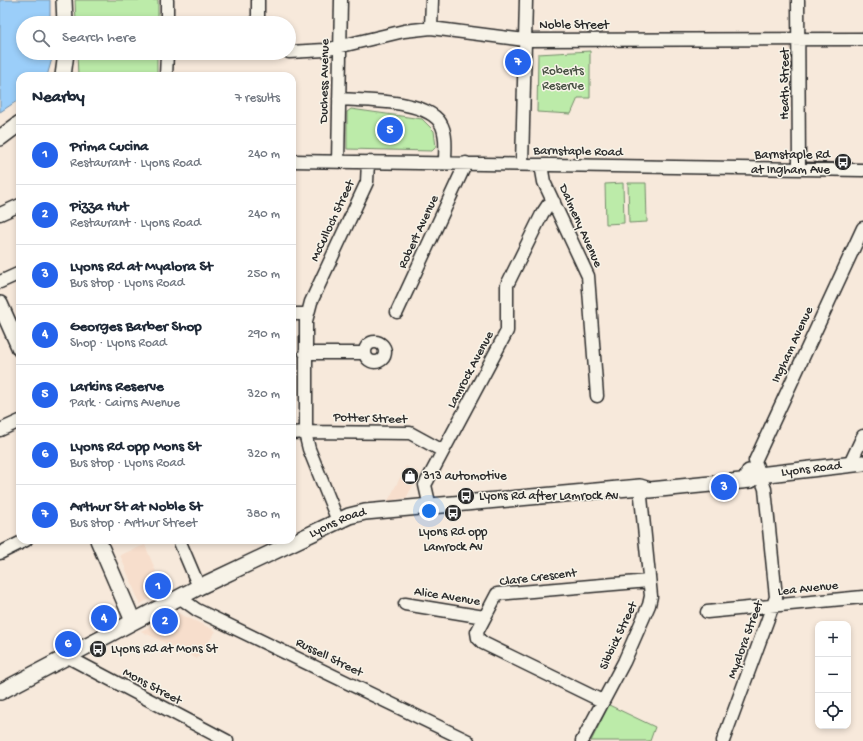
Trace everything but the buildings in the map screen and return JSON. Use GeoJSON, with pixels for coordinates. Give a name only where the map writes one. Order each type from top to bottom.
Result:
{"type":"FeatureCollection","features":[{"type":"Feature","properties":{"kind":"main road"},"geometry":{"type":"LineString","coordinates":[[64,0],[65,16]]}},
{"type":"Feature","properties":{"kind":"main road"},"geometry":{"type":"LineString","coordinates":[[64,72],[65,60]]}},
{"type":"Feature","properties":{"kind":"main road"},"geometry":{"type":"LineString","coordinates":[[0,138],[16,126]]}},
{"type":"Feature","properties":{"kind":"main road"},"geometry":{"type":"LineString","coordinates":[[1,308],[16,337]]}},
{"type":"Feature","properties":{"kind":"main road","name":"Lyons Road"},"geometry":{"type":"LineString","coordinates":[[296,541],[338,521],[365,512],[640,487],[649,482],[655,481],[751,472],[759,475],[857,464]]}},
{"type":"Feature","properties":{"kind":"main road"},"geometry":{"type":"LineString","coordinates":[[100,544],[133,621]]}},
{"type":"Feature","properties":{"kind":"main road","name":"Lyons Road"},"geometry":{"type":"LineString","coordinates":[[0,692],[179,597],[290,544]]}},
{"type":"Feature","properties":{"kind":"street"},"geometry":{"type":"LineString","coordinates":[[167,0],[167,16]]}},
{"type":"Feature","properties":{"kind":"street"},"geometry":{"type":"LineString","coordinates":[[258,0],[258,16]]}},
{"type":"Feature","properties":{"kind":"street","name":"Duchess Avenue"},"geometry":{"type":"LineString","coordinates":[[338,162],[341,0]]}},
{"type":"Feature","properties":{"kind":"street"},"geometry":{"type":"LineString","coordinates":[[431,28],[432,0]]}},
{"type":"Feature","properties":{"kind":"street"},"geometry":{"type":"LineString","coordinates":[[522,165],[526,0]]}},
{"type":"Feature","properties":{"kind":"street","name":"Heath Street"},"geometry":{"type":"LineString","coordinates":[[798,0],[799,169]]}},
{"type":"Feature","properties":{"kind":"street","name":"Noble Street"},"geometry":{"type":"LineString","coordinates":[[296,52],[312,52],[404,31],[431,28],[525,40],[863,39]]}},
{"type":"Feature","properties":{"kind":"street"},"geometry":{"type":"LineString","coordinates":[[166,72],[167,60]]}},
{"type":"Feature","properties":{"kind":"street"},"geometry":{"type":"LineString","coordinates":[[339,99],[402,105],[427,110],[436,117],[442,126],[445,138],[445,162]]}},
{"type":"Feature","properties":{"kind":"street","name":"Barnstaple Road"},"geometry":{"type":"LineString","coordinates":[[296,161],[445,162],[522,165],[863,170]]}},
{"type":"Feature","properties":{"kind":"street","name":"McCulloch Street"},"geometry":{"type":"LineString","coordinates":[[338,521],[309,449],[306,432],[306,314],[367,182],[368,162]]}},
{"type":"Feature","properties":{"kind":"street","name":"Robert Avenue"},"geometry":{"type":"LineString","coordinates":[[397,312],[466,163]]}},
{"type":"Feature","properties":{"kind":"street","name":"Dalmeny Avenue"},"geometry":{"type":"LineString","coordinates":[[541,165],[544,182],[588,276],[597,396]]}},
{"type":"Feature","properties":{"kind":"street","name":"Lamrock Avenue"},"geometry":{"type":"LineString","coordinates":[[430,507],[425,485],[507,332],[507,285],[542,214],[548,205],[554,202]]}},
{"type":"Feature","properties":{"kind":"street"},"geometry":{"type":"LineString","coordinates":[[0,214],[16,207]]}},
{"type":"Feature","properties":{"kind":"street","name":"Ingham Avenue"},"geometry":{"type":"LineString","coordinates":[[759,475],[755,461],[863,228]]}},
{"type":"Feature","properties":{"kind":"street"},"geometry":{"type":"LineString","coordinates":[[0,282],[16,275]]}},
{"type":"Feature","properties":{"kind":"street"},"geometry":{"type":"LineString","coordinates":[[296,314],[306,314]]}},
{"type":"Feature","properties":{"kind":"street"},"geometry":{"type":"LineString","coordinates":[[305,353],[365,353]]}},
{"type":"Feature","properties":{"kind":"street"},"geometry":{"type":"LineString","coordinates":[[0,430],[16,424]]}},
{"type":"Feature","properties":{"kind":"street","name":"Potter Street"},"geometry":{"type":"LineString","coordinates":[[296,433],[410,433],[443,451]]}},
{"type":"Feature","properties":{"kind":"street"},"geometry":{"type":"LineString","coordinates":[[857,464],[863,436]]}},
{"type":"Feature","properties":{"kind":"street","name":"Myalora Street"},"geometry":{"type":"LineString","coordinates":[[723,741],[774,606],[776,597],[765,489],[759,475]]}},
{"type":"Feature","properties":{"kind":"street","name":"Sibbick Street"},"geometry":{"type":"LineString","coordinates":[[582,741],[624,662],[650,604],[651,596],[640,487]]}},
{"type":"Feature","properties":{"kind":"street"},"geometry":{"type":"LineString","coordinates":[[0,552],[17,544]]}},
{"type":"Feature","properties":{"kind":"street"},"geometry":{"type":"LineString","coordinates":[[182,544],[199,587]]}},
{"type":"Feature","properties":{"kind":"street","name":"Clare Crescent"},"geometry":{"type":"LineString","coordinates":[[602,701],[483,643],[478,638],[477,632],[497,594],[649,581]]}},
{"type":"Feature","properties":{"kind":"street","name":"Russell Street"},"geometry":{"type":"LineString","coordinates":[[179,597],[197,610],[468,741]]}},
{"type":"Feature","properties":{"kind":"street","name":"Lea Avenue"},"geometry":{"type":"LineString","coordinates":[[707,612],[863,597]]}},
{"type":"Feature","properties":{"kind":"street","name":"Alice Avenue"},"geometry":{"type":"LineString","coordinates":[[405,604],[484,617]]}},
{"type":"Feature","properties":{"kind":"street","name":"Mons Street"},"geometry":{"type":"LineString","coordinates":[[66,656],[227,741]]}},
{"type":"Feature","properties":{"kind":"shaded area"},"geometry":{"type":"Polygon","coordinates":[[[406,466],[420,473],[406,498],[388,501],[406,466]]]}},
{"type":"Feature","properties":{"kind":"shaded area"},"geometry":{"type":"Polygon","coordinates":[[[145,545],[164,591],[140,604],[120,555],[145,545]]]}},
{"type":"Feature","properties":{"kind":"shaded area"},"geometry":{"type":"Polygon","coordinates":[[[175,613],[178,613],[216,631],[197,659],[141,631],[175,613]]]}},
{"type":"Feature","properties":{"kind":"green space"},"geometry":{"type":"Polygon","coordinates":[[[75,0],[158,0],[158,16],[76,16],[75,0]]]}},
{"type":"Feature","properties":{"kind":"green space","name":"Roberts Reserve"},"geometry":{"type":"Polygon","coordinates":[[[590,51],[590,98],[578,98],[571,114],[537,112],[538,54],[590,51]]]}},
{"type":"Feature","properties":{"kind":"green space"},"geometry":{"type":"Polygon","coordinates":[[[77,60],[157,60],[157,72],[78,72],[77,60]]]}},
{"type":"Feature","properties":{"kind":"green space"},"geometry":{"type":"Polygon","coordinates":[[[351,109],[422,119],[434,131],[436,147],[432,151],[347,149],[347,112],[351,109]]]}},
{"type":"Feature","properties":{"kind":"green space"},"geometry":{"type":"Polygon","coordinates":[[[623,183],[624,223],[606,224],[605,184],[623,183]]]}},
{"type":"Feature","properties":{"kind":"green space"},"geometry":{"type":"Polygon","coordinates":[[[628,183],[646,183],[647,222],[629,223],[628,183]]]}},
{"type":"Feature","properties":{"kind":"green space"},"geometry":{"type":"Polygon","coordinates":[[[609,705],[655,727],[650,741],[591,741],[609,705]]]}},
{"type":"Feature","properties":{"kind":"water"},"geometry":{"type":"Polygon","coordinates":[[[0,0],[50,0],[50,16],[16,16],[16,60],[52,60],[48,72],[16,72],[16,102],[0,112],[0,0]]]}},
{"type":"Feature","properties":{"kind":"place","name":"Arthur St at Noble St"},"geometry":{"type":"Point","coordinates":[518,62]}},
{"type":"Feature","properties":{"kind":"place","name":"Larkins Reserve"},"geometry":{"type":"Point","coordinates":[390,130]}},
{"type":"Feature","properties":{"kind":"place","name":"Barnstaple Rd at Ingham Ave"},"geometry":{"type":"Point","coordinates":[843,162]}},
{"type":"Feature","properties":{"kind":"place","name":"313 automotive"},"geometry":{"type":"Point","coordinates":[410,476]}},
{"type":"Feature","properties":{"kind":"place","name":"Lyons Rd at Myalora St"},"geometry":{"type":"Point","coordinates":[724,487]}},
{"type":"Feature","properties":{"kind":"place","name":"Lyons Rd after Lamrock Av"},"geometry":{"type":"Point","coordinates":[466,496]}},
{"type":"Feature","properties":{"kind":"place","name":"Lyons Rd opp Lamrock Av"},"geometry":{"type":"Point","coordinates":[453,513]}},
{"type":"Feature","properties":{"kind":"place","name":"Prima Cucina"},"geometry":{"type":"Point","coordinates":[158,586]}},
{"type":"Feature","properties":{"kind":"place","name":"Georges Barber Shop"},"geometry":{"type":"Point","coordinates":[104,618]}},
{"type":"Feature","properties":{"kind":"place","name":"Pizza Hut"},"geometry":{"type":"Point","coordinates":[165,621]}},
{"type":"Feature","properties":{"kind":"place","name":"Lyons Rd opp Mons St"},"geometry":{"type":"Point","coordinates":[68,644]}},
{"type":"Feature","properties":{"kind":"place","name":"Lyons Rd at Mons St"},"geometry":{"type":"Point","coordinates":[98,649]}}]}
